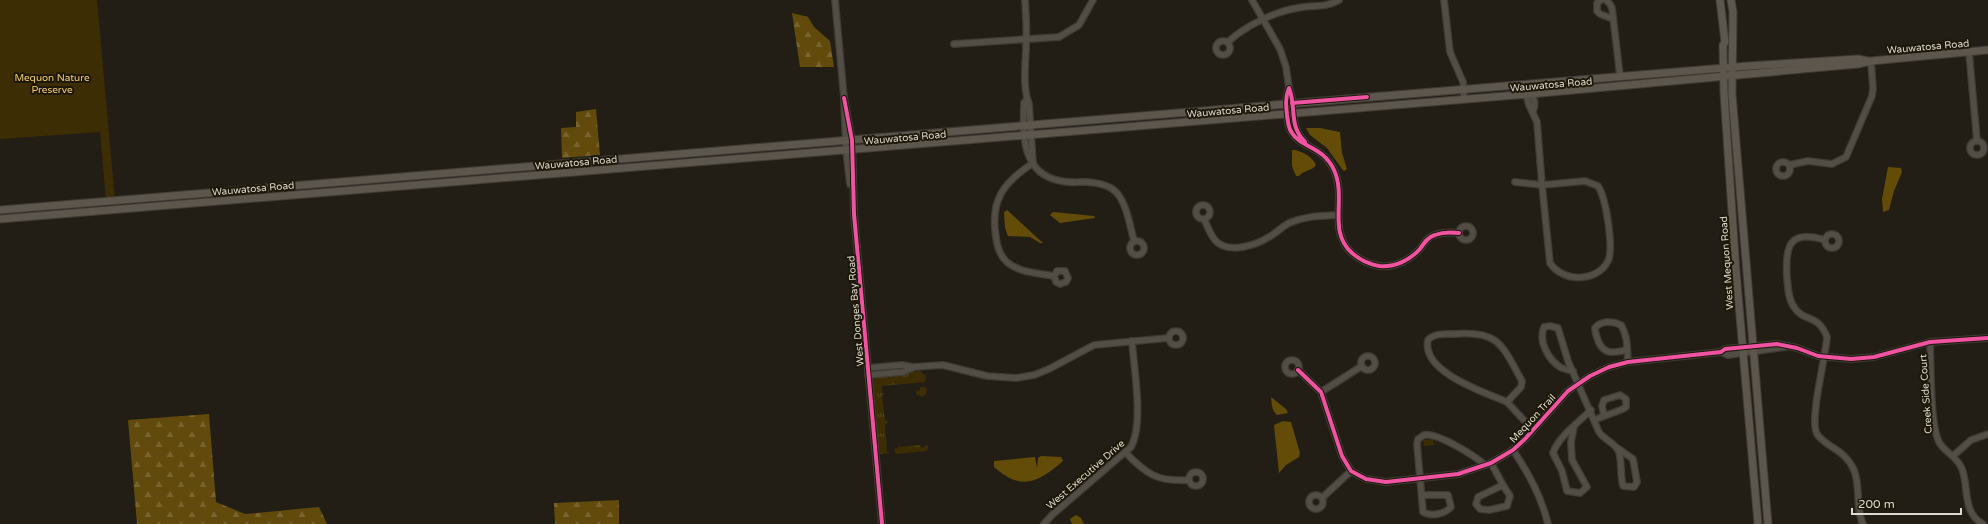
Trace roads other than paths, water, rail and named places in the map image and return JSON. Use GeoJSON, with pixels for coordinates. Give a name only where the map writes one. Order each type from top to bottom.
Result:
{"type":"FeatureCollection","features":[{"type":"Feature","properties":{"kind":"main road","name":"West Mequon Road"},"geometry":{"type":"LineString","coordinates":[[1720,0],[1728,41],[1732,51],[1724,92],[1742,350],[1758,524]]}},
{"type":"Feature","properties":{"kind":"main road","name":"West Mequon Road"},"geometry":{"type":"LineString","coordinates":[[1731,0],[1728,41],[1723,50],[1733,105],[1768,524]]}},
{"type":"Feature","properties":{"kind":"main road"},"geometry":{"type":"LineString","coordinates":[[1728,41],[1727,72],[1730,111],[1734,120]]}},
{"type":"Feature","properties":{"kind":"main road"},"geometry":{"type":"LineString","coordinates":[[1709,69],[1716,63],[1723,50]]}},
{"type":"Feature","properties":{"kind":"main road","name":"Wauwatosa Road"},"geometry":{"type":"LineString","coordinates":[[0,219],[805,153],[886,137],[1027,125],[1709,69],[1743,76],[1858,64],[1870,61],[1988,50]]}},
{"type":"Feature","properties":{"kind":"main road"},"geometry":{"type":"LineString","coordinates":[[1732,51],[1735,59],[1748,66]]}},
{"type":"Feature","properties":{"kind":"main road","name":"Wauwatosa Road"},"geometry":{"type":"LineString","coordinates":[[0,210],[849,145],[1027,135],[1530,94],[1705,78],[1748,66],[1858,59],[1870,61]]}},
{"type":"Feature","properties":{"kind":"main road"},"geometry":{"type":"LineString","coordinates":[[1670,81],[1684,77],[1774,64]]}},
{"type":"Feature","properties":{"kind":"main road"},"geometry":{"type":"LineString","coordinates":[[1733,105],[1735,87],[1743,76]]}},
{"type":"Feature","properties":{"kind":"main road"},"geometry":{"type":"LineString","coordinates":[[1705,78],[1718,84],[1724,92]]}},
{"type":"Feature","properties":{"kind":"main road"},"geometry":{"type":"LineString","coordinates":[[1748,410],[1758,409]]}},
{"type":"Feature","properties":{"kind":"main road"},"geometry":{"type":"LineString","coordinates":[[1756,502],[1765,501]]}},
{"type":"Feature","properties":{"kind":"street","name":"West Donges Bay Road"},"geometry":{"type":"LineString","coordinates":[[835,0],[849,145],[849,176],[852,190],[868,348],[868,375],[882,524]]}},
{"type":"Feature","properties":{"kind":"street"},"geometry":{"type":"LineString","coordinates":[[1025,0],[1026,99],[1029,104],[1026,154],[1046,176],[1054,179],[1095,183],[1112,188],[1124,206],[1134,241]]}},
{"type":"Feature","properties":{"kind":"street"},"geometry":{"type":"LineString","coordinates":[[954,44],[1026,39],[1051,39],[1071,32],[1079,26],[1093,0]]}},
{"type":"Feature","properties":{"kind":"street"},"geometry":{"type":"LineString","coordinates":[[1252,0],[1280,49],[1286,67],[1292,134],[1323,155],[1334,170],[1339,189],[1339,234],[1347,249],[1367,263],[1380,266],[1400,263],[1435,235],[1444,232],[1459,233]]}},
{"type":"Feature","properties":{"kind":"street"},"geometry":{"type":"LineString","coordinates":[[1228,42],[1236,35],[1283,11],[1324,6],[1339,0]]}},
{"type":"Feature","properties":{"kind":"street"},"geometry":{"type":"LineString","coordinates":[[1444,0],[1450,52],[1463,82],[1464,99]]}},
{"type":"Feature","properties":{"kind":"street"},"geometry":{"type":"LineString","coordinates":[[1601,0],[1597,3],[1597,11],[1600,14],[1613,19]]}},
{"type":"Feature","properties":{"kind":"street"},"geometry":{"type":"LineString","coordinates":[[1606,0],[1610,4],[1613,19],[1620,76]]}},
{"type":"Feature","properties":{"kind":"street"},"geometry":{"type":"LineString","coordinates":[[1969,52],[1977,141]]}},
{"type":"Feature","properties":{"kind":"street"},"geometry":{"type":"LineString","coordinates":[[1790,166],[1808,161],[1832,164],[1846,157],[1872,96],[1873,89],[1870,61]]}},
{"type":"Feature","properties":{"kind":"street"},"geometry":{"type":"LineString","coordinates":[[1515,182],[1542,185],[1585,181],[1598,186],[1606,202],[1610,249],[1609,259],[1604,268],[1591,275],[1574,277],[1566,276],[1554,270],[1548,255],[1542,185],[1537,122],[1527,98],[1530,94],[1530,84]]}},
{"type":"Feature","properties":{"kind":"street"},"geometry":{"type":"LineString","coordinates":[[1033,163],[1003,188],[998,199],[994,218],[997,244],[1000,254],[1014,267],[1021,270],[1054,276]]}},
{"type":"Feature","properties":{"kind":"street"},"geometry":{"type":"LineString","coordinates":[[1204,219],[1218,243],[1236,247],[1258,243],[1288,224],[1301,219],[1338,215]]}},
{"type":"Feature","properties":{"kind":"street"},"geometry":{"type":"LineString","coordinates":[[1825,240],[1810,236],[1798,238],[1789,247],[1786,260],[1789,297],[1798,312],[1821,324],[1827,337],[1815,416],[1815,429],[1820,437],[1841,452],[1851,464],[1856,477],[1863,524]]}},
{"type":"Feature","properties":{"kind":"street"},"geometry":{"type":"LineString","coordinates":[[1627,350],[1609,353],[1606,351],[1597,339],[1595,328],[1598,325],[1609,322],[1621,325],[1625,331],[1627,350],[1628,362]]}},
{"type":"Feature","properties":{"kind":"street"},"geometry":{"type":"LineString","coordinates":[[1572,371],[1561,368],[1544,348],[1542,338],[1544,327],[1550,326],[1558,328],[1572,371],[1579,383],[1602,436],[1633,458],[1637,482],[1634,487],[1623,486],[1619,452],[1616,447]]}},
{"type":"Feature","properties":{"kind":"street"},"geometry":{"type":"LineString","coordinates":[[1507,402],[1520,387],[1522,381],[1500,344],[1488,336],[1474,332],[1435,335],[1428,340],[1429,351],[1434,362],[1445,374],[1507,402],[1533,430]]}},
{"type":"Feature","properties":{"kind":"street"},"geometry":{"type":"LineString","coordinates":[[868,368],[902,365],[913,367],[943,365],[1001,378],[1022,377],[1049,369],[1094,345],[1168,338]]}},
{"type":"Feature","properties":{"kind":"street","name":"Mequon Trail"},"geometry":{"type":"LineString","coordinates":[[1351,471],[1366,479],[1376,482],[1458,474],[1484,466],[1513,450],[1533,430],[1558,400],[1579,383],[1609,367],[1628,362],[1721,352],[1725,350],[1754,349],[1776,344],[1825,357],[1839,359],[1874,357],[1930,342],[1988,338]]}},
{"type":"Feature","properties":{"kind":"street","name":"West Executive Drive"},"geometry":{"type":"LineString","coordinates":[[1044,524],[1052,515],[1126,452],[1135,439],[1138,426],[1132,341]]}},
{"type":"Feature","properties":{"kind":"street","name":"Creek Side Court"},"geometry":{"type":"LineString","coordinates":[[1930,342],[1935,430],[1942,447],[1947,453],[1953,456],[1962,468],[1966,495],[1971,512],[1976,519],[1983,524]]}},
{"type":"Feature","properties":{"kind":"street"},"geometry":{"type":"LineString","coordinates":[[1321,392],[1362,366]]}},
{"type":"Feature","properties":{"kind":"street"},"geometry":{"type":"LineString","coordinates":[[868,375],[903,372],[913,367]]}},
{"type":"Feature","properties":{"kind":"street"},"geometry":{"type":"LineString","coordinates":[[1298,370],[1321,392],[1342,456],[1351,471],[1322,498]]}},
{"type":"Feature","properties":{"kind":"street"},"geometry":{"type":"LineString","coordinates":[[1594,420],[1623,409],[1626,407],[1626,399],[1620,395],[1604,400],[1602,406],[1604,416]]}},
{"type":"Feature","properties":{"kind":"street"},"geometry":{"type":"LineString","coordinates":[[1574,427],[1571,442],[1572,460],[1587,487],[1580,493],[1567,491],[1562,471],[1553,453],[1557,444],[1574,427],[1591,410]]}},
{"type":"Feature","properties":{"kind":"street"},"geometry":{"type":"LineString","coordinates":[[1422,495],[1448,494],[1451,507],[1445,512],[1426,514],[1423,512],[1417,444],[1420,437],[1427,434],[1433,435],[1477,457],[1484,466]]}},
{"type":"Feature","properties":{"kind":"street"},"geometry":{"type":"LineString","coordinates":[[1953,456],[1971,440],[1988,434]]}},
{"type":"Feature","properties":{"kind":"street"},"geometry":{"type":"LineString","coordinates":[[1513,450],[1535,486],[1543,503],[1548,524]]}},
{"type":"Feature","properties":{"kind":"street"},"geometry":{"type":"LineString","coordinates":[[1126,452],[1144,472],[1160,479],[1176,481],[1189,480]]}},
{"type":"Feature","properties":{"kind":"street"},"geometry":{"type":"LineString","coordinates":[[1491,463],[1510,496],[1507,506],[1489,510],[1480,509],[1476,504],[1478,497],[1503,485]]}},
{"type":"Feature","properties":{"kind":"park label","name":"Mequon Nature Preserve"},"geometry":{"type":"Point","coordinates":[52,82]}}]}
